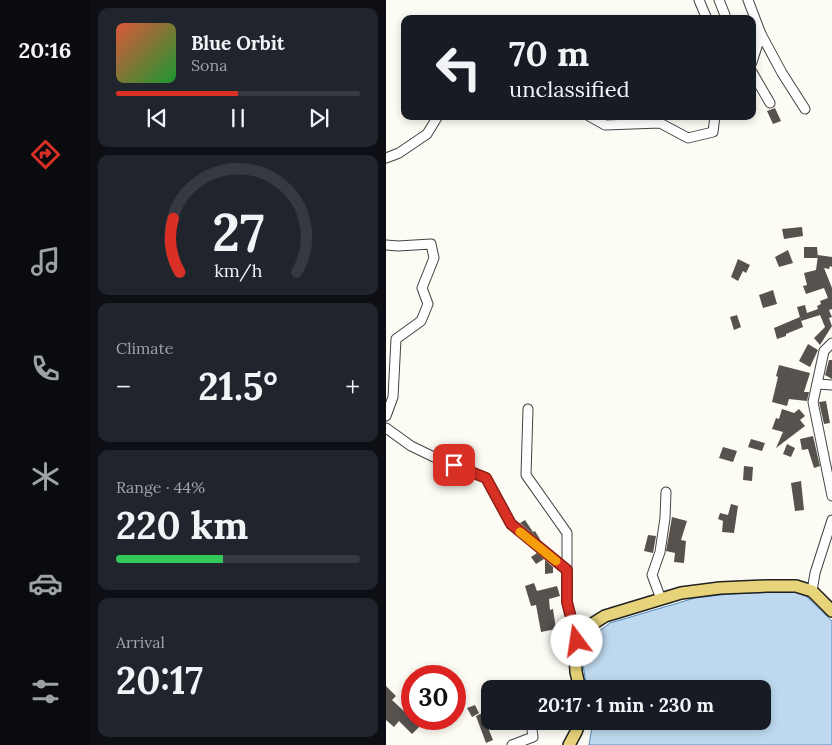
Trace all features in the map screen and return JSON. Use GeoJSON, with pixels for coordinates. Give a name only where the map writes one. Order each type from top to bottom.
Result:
{"type":"FeatureCollection","features":[{"type":"Feature","properties":{"kind":"main road"},"geometry":{"type":"LineString","coordinates":[[578,680],[575,654],[577,641],[589,626],[605,616],[681,593],[720,588],[796,586],[812,591],[832,611]]}},
{"type":"Feature","properties":{"kind":"main road"},"geometry":{"type":"LineString","coordinates":[[568,745],[577,730]]}},
{"type":"Feature","properties":{"kind":"street"},"geometry":{"type":"LineString","coordinates":[[699,0],[705,15]]}},
{"type":"Feature","properties":{"kind":"street"},"geometry":{"type":"LineString","coordinates":[[719,0],[724,15]]}},
{"type":"Feature","properties":{"kind":"street"},"geometry":{"type":"LineString","coordinates":[[748,0],[754,15]]}},
{"type":"Feature","properties":{"kind":"street"},"geometry":{"type":"LineString","coordinates":[[756,21],[782,73],[805,109]]}},
{"type":"Feature","properties":{"kind":"street"},"geometry":{"type":"LineString","coordinates":[[756,50],[761,34]]}},
{"type":"Feature","properties":{"kind":"street"},"geometry":{"type":"LineString","coordinates":[[756,79],[770,104]]}},
{"type":"Feature","properties":{"kind":"street"},"geometry":{"type":"LineString","coordinates":[[386,158],[399,153],[427,134],[436,120]]}},
{"type":"Feature","properties":{"kind":"street"},"geometry":{"type":"LineString","coordinates":[[597,120],[606,125],[660,123],[688,138],[713,132],[714,120]]}},
{"type":"Feature","properties":{"kind":"street"},"geometry":{"type":"LineString","coordinates":[[386,245],[431,244],[434,258],[422,288],[428,304],[421,321],[396,339],[393,397],[386,416]]}},
{"type":"Feature","properties":{"kind":"street"},"geometry":{"type":"LineString","coordinates":[[832,343],[824,351],[813,402],[829,470],[832,496]]}},
{"type":"Feature","properties":{"kind":"street"},"geometry":{"type":"LineString","coordinates":[[817,384],[832,385]]}},
{"type":"Feature","properties":{"kind":"street"},"geometry":{"type":"LineString","coordinates":[[528,409],[526,475],[567,533],[567,602],[577,641]]}},
{"type":"Feature","properties":{"kind":"street"},"geometry":{"type":"LineString","coordinates":[[386,428],[412,446],[438,459],[486,478],[511,524],[567,570]]}},
{"type":"Feature","properties":{"kind":"street"},"geometry":{"type":"LineString","coordinates":[[661,599],[652,575],[660,552],[665,518],[666,492]]}},
{"type":"Feature","properties":{"kind":"street"},"geometry":{"type":"LineString","coordinates":[[812,591],[815,573],[832,520]]}},
{"type":"Feature","properties":{"kind":"street"},"geometry":{"type":"LineString","coordinates":[[512,745],[533,737],[532,730]]}},
{"type":"Feature","properties":{"kind":"water"},"geometry":{"type":"Polygon","coordinates":[[[796,592],[806,596],[832,621],[832,745],[589,745],[592,730],[771,730],[771,680],[586,680],[583,665],[587,649],[594,635],[610,623],[695,598],[729,594],[796,592]]]}},
{"type":"Feature","properties":{"kind":"building"},"geometry":{"type":"Polygon","coordinates":[[[775,108],[781,121],[773,124],[767,111],[775,108]]]}},
{"type":"Feature","properties":{"kind":"building"},"geometry":{"type":"Polygon","coordinates":[[[802,227],[803,236],[784,239],[782,229],[802,227]]]}},
{"type":"Feature","properties":{"kind":"building"},"geometry":{"type":"Polygon","coordinates":[[[804,247],[817,247],[818,258],[804,258],[804,247]]]}},
{"type":"Feature","properties":{"kind":"building"},"geometry":{"type":"Polygon","coordinates":[[[788,250],[793,263],[779,267],[775,257],[788,250]]]}},
{"type":"Feature","properties":{"kind":"building"},"geometry":{"type":"Polygon","coordinates":[[[818,255],[832,257],[832,267],[830,266],[829,269],[824,268],[832,288],[832,309],[829,310],[832,317],[829,318],[832,326],[820,345],[814,338],[825,327],[820,315],[801,321],[797,307],[805,305],[807,313],[818,309],[817,306],[821,304],[820,301],[828,298],[824,288],[806,294],[803,286],[807,285],[804,273],[816,270],[818,255]]]}},
{"type":"Feature","properties":{"kind":"building"},"geometry":{"type":"Polygon","coordinates":[[[738,259],[750,265],[746,273],[743,271],[738,281],[731,277],[738,259]]]}},
{"type":"Feature","properties":{"kind":"building"},"geometry":{"type":"Polygon","coordinates":[[[773,290],[777,304],[763,308],[759,295],[773,290]]]}},
{"type":"Feature","properties":{"kind":"building"},"geometry":{"type":"Polygon","coordinates":[[[737,315],[741,327],[734,330],[730,317],[737,315]]]}},
{"type":"Feature","properties":{"kind":"building"},"geometry":{"type":"Polygon","coordinates":[[[800,317],[803,327],[777,339],[774,328],[800,317]]]}},
{"type":"Feature","properties":{"kind":"building"},"geometry":{"type":"Polygon","coordinates":[[[808,344],[818,350],[810,367],[799,361],[808,344]]]}},
{"type":"Feature","properties":{"kind":"building"},"geometry":{"type":"Polygon","coordinates":[[[829,360],[832,360],[832,379],[825,375],[829,360]]]}},
{"type":"Feature","properties":{"kind":"building"},"geometry":{"type":"Polygon","coordinates":[[[779,365],[810,373],[804,392],[809,392],[807,401],[789,399],[787,406],[772,402],[779,365]]]}},
{"type":"Feature","properties":{"kind":"building"},"geometry":{"type":"Polygon","coordinates":[[[826,401],[830,423],[824,424],[819,402],[826,401]]]}},
{"type":"Feature","properties":{"kind":"building"},"geometry":{"type":"Polygon","coordinates":[[[782,409],[794,413],[799,409],[805,416],[800,420],[805,426],[776,448],[783,432],[772,429],[776,418],[779,419],[782,409]]]}},
{"type":"Feature","properties":{"kind":"building"},"geometry":{"type":"Polygon","coordinates":[[[813,436],[820,466],[814,468],[808,449],[802,450],[800,439],[813,436]]]}},
{"type":"Feature","properties":{"kind":"building"},"geometry":{"type":"Polygon","coordinates":[[[751,439],[765,443],[762,451],[748,447],[751,439]]]}},
{"type":"Feature","properties":{"kind":"building"},"geometry":{"type":"Polygon","coordinates":[[[787,444],[795,448],[791,457],[783,454],[787,444]]]}},
{"type":"Feature","properties":{"kind":"building"},"geometry":{"type":"Polygon","coordinates":[[[723,447],[737,451],[733,462],[719,458],[723,447]]]}},
{"type":"Feature","properties":{"kind":"building"},"geometry":{"type":"Polygon","coordinates":[[[744,466],[753,467],[752,481],[743,480],[744,466]]]}},
{"type":"Feature","properties":{"kind":"building"},"geometry":{"type":"Polygon","coordinates":[[[801,481],[804,510],[795,511],[791,483],[801,481]]]}},
{"type":"Feature","properties":{"kind":"building"},"geometry":{"type":"Polygon","coordinates":[[[731,504],[738,506],[734,533],[722,532],[723,521],[718,519],[720,513],[728,515],[731,504]]]}},
{"type":"Feature","properties":{"kind":"building"},"geometry":{"type":"Polygon","coordinates":[[[672,517],[687,521],[681,540],[686,541],[684,563],[674,562],[675,553],[666,551],[672,517]]]}},
{"type":"Feature","properties":{"kind":"building"},"geometry":{"type":"Polygon","coordinates":[[[525,520],[533,532],[535,531],[541,541],[520,523],[525,520]]]}},
{"type":"Feature","properties":{"kind":"building"},"geometry":{"type":"Polygon","coordinates":[[[648,535],[656,536],[653,553],[644,551],[648,535]]]}},
{"type":"Feature","properties":{"kind":"building"},"geometry":{"type":"Polygon","coordinates":[[[537,553],[544,559],[536,564],[531,557],[537,553]]]}},
{"type":"Feature","properties":{"kind":"building"},"geometry":{"type":"Polygon","coordinates":[[[545,560],[553,567],[553,573],[545,574],[545,560]]]}},
{"type":"Feature","properties":{"kind":"building"},"geometry":{"type":"Polygon","coordinates":[[[534,583],[537,591],[557,586],[560,596],[549,599],[550,610],[553,609],[556,629],[541,632],[536,605],[531,606],[525,586],[534,583]]]}},
{"type":"Feature","properties":{"kind":"building"},"geometry":{"type":"Polygon","coordinates":[[[386,686],[396,696],[392,700],[401,708],[401,723],[399,721],[394,727],[386,720],[386,686]]]}},
{"type":"Feature","properties":{"kind":"building"},"geometry":{"type":"Polygon","coordinates":[[[475,705],[479,713],[472,717],[467,708],[475,705]]]}},
{"type":"Feature","properties":{"kind":"building"},"geometry":{"type":"Polygon","coordinates":[[[481,714],[481,730],[476,716],[481,714]]]}},
{"type":"Feature","properties":{"kind":"building"},"geometry":{"type":"Polygon","coordinates":[[[408,730],[416,730],[412,734],[408,730]]]}},
{"type":"Feature","properties":{"kind":"building"},"geometry":{"type":"Polygon","coordinates":[[[481,730],[489,730],[493,740],[486,743],[481,730]]]}},
{"type":"Feature","properties":{"kind":"slow traffic"},"geometry":{"type":"LineString","coordinates":[[520,532],[556,561]]}},
{"type":"Feature","properties":{"kind":"route"},"geometry":{"type":"LineString","coordinates":[[454,465],[486,478],[511,524],[567,570],[567,602],[577,641]]}}]}
